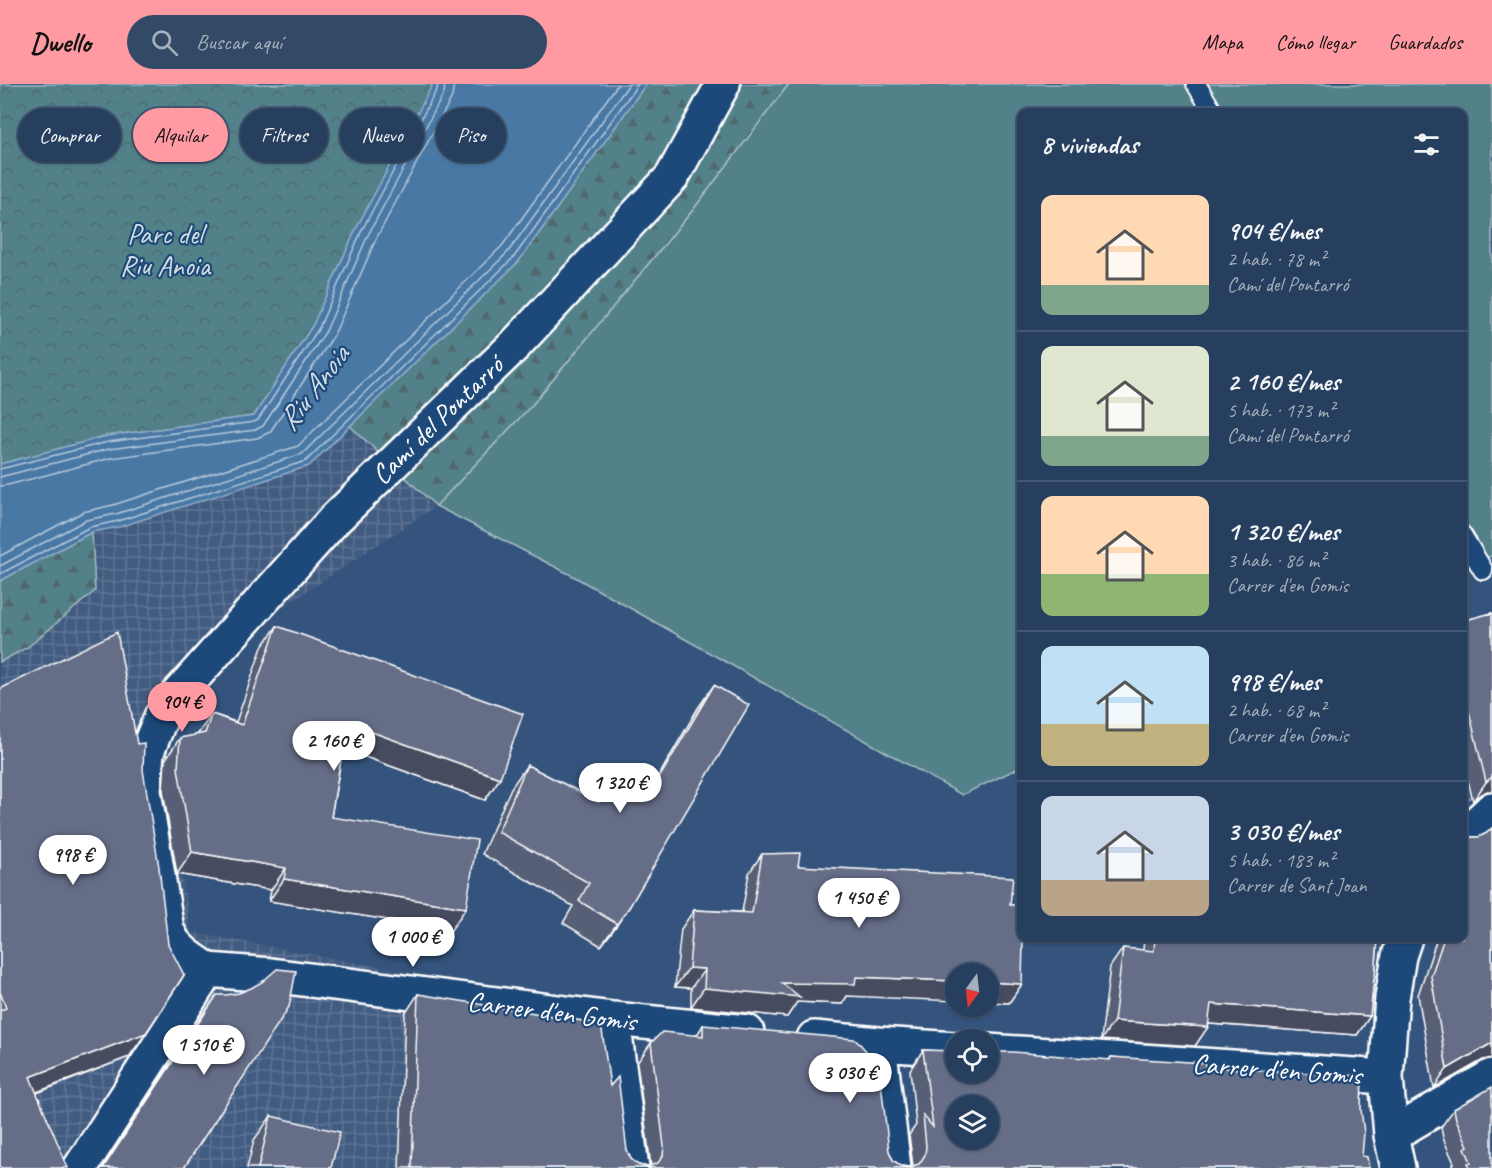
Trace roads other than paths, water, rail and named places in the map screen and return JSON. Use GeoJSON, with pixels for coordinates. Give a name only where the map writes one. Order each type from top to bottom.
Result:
{"type":"FeatureCollection","features":[{"type":"Feature","properties":{"kind":"street","name":"Camí del Pontarró"},"geometry":{"type":"LineString","coordinates":[[208,970],[185,954],[174,943],[167,930],[144,791],[147,752],[161,717],[180,692],[334,520],[515,345],[672,177],[723,84]]}},
{"type":"Feature","properties":{"kind":"street"},"geometry":{"type":"LineString","coordinates":[[1467,832],[1492,809]]}},
{"type":"Feature","properties":{"kind":"street"},"geometry":{"type":"LineString","coordinates":[[1398,1168],[1391,1135],[1386,1077],[1392,998],[1404,942]]}},
{"type":"Feature","properties":{"kind":"street","name":"Carrer d'en Gomis"},"geometry":{"type":"LineString","coordinates":[[208,970],[271,975],[613,1019],[945,1048]]}},
{"type":"Feature","properties":{"kind":"street"},"geometry":{"type":"LineString","coordinates":[[80,1168],[208,970]]}},
{"type":"Feature","properties":{"kind":"street"},"geometry":{"type":"LineString","coordinates":[[613,1019],[632,1168]]}},
{"type":"Feature","properties":{"kind":"street"},"geometry":{"type":"LineString","coordinates":[[879,1044],[894,1168]]}},
{"type":"Feature","properties":{"kind":"street","name":"Carrer d'en Gomis"},"geometry":{"type":"LineString","coordinates":[[999,1052],[1386,1077]]}},
{"type":"Feature","properties":{"kind":"street"},"geometry":{"type":"LineString","coordinates":[[1391,1135],[1492,1076]]}},
{"type":"Feature","properties":{"kind":"lane"},"geometry":{"type":"LineString","coordinates":[[1196,84],[1211,108]]}},
{"type":"Feature","properties":{"kind":"lane"},"geometry":{"type":"LineString","coordinates":[[1467,543],[1483,570]]}},
{"type":"Feature","properties":{"kind":"water","name":"Riu Anoia"},"geometry":{"type":"Polygon","coordinates":[[[433,84],[646,84],[519,261],[309,466],[119,527],[92,532],[0,581],[0,464],[107,436],[254,416],[313,325],[356,229],[392,162],[424,162],[424,108],[420,108],[433,84]]]}},
{"type":"Feature","properties":{"kind":"park label","name":"Parc del Riu Anoia"},"geometry":{"type":"Point","coordinates":[165,249]}}]}
